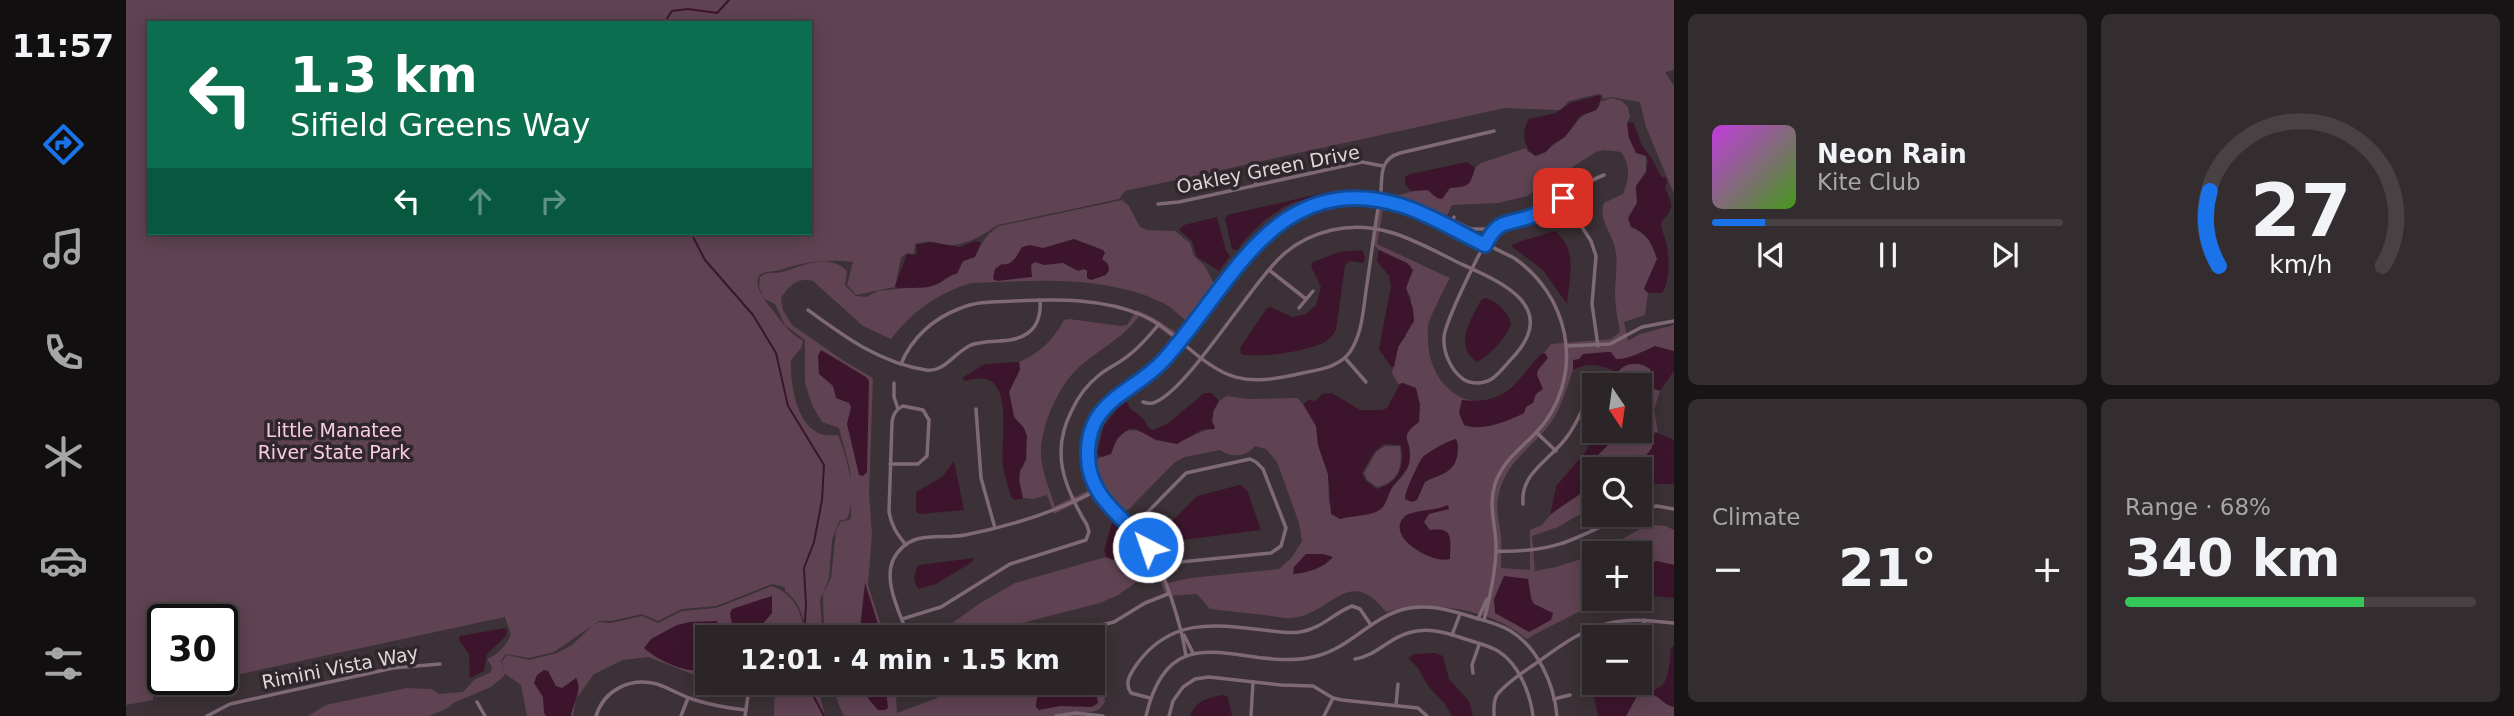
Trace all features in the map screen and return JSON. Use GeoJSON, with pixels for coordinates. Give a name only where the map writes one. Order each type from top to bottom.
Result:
{"type":"FeatureCollection","features":[{"type":"Feature","properties":{"kind":"street"},"geometry":{"type":"LineString","coordinates":[[901,364],[919,336],[946,314],[977,303],[1079,300],[1142,315],[1160,324],[1230,377],[1256,382],[1323,369],[1345,358],[1359,334],[1383,166],[1394,155],[1494,131]]}},
{"type":"Feature","properties":{"kind":"street","name":"Oakley Green Drive"},"geometry":{"type":"LineString","coordinates":[[1158,204],[1179,202],[1362,162],[1383,166]]}},
{"type":"Feature","properties":{"kind":"street"},"geometry":{"type":"LineString","coordinates":[[1143,402],[1153,403],[1163,397],[1187,374],[1269,269],[1293,246],[1315,235],[1345,227],[1375,228],[1398,233],[1473,269],[1496,280],[1515,293],[1528,311],[1531,324],[1529,337],[1494,377],[1479,383],[1468,381],[1457,373],[1448,360],[1444,346],[1447,326],[1473,269],[1492,232],[1504,222],[1533,215],[1604,175]]}},
{"type":"Feature","properties":{"kind":"street"},"geometry":{"type":"LineString","coordinates":[[1254,176],[1256,185]]}},
{"type":"Feature","properties":{"kind":"street"},"geometry":{"type":"LineString","coordinates":[[1563,198],[1591,241],[1596,256],[1592,304],[1598,346]]}},
{"type":"Feature","properties":{"kind":"street"},"geometry":{"type":"LineString","coordinates":[[1186,656],[1182,632],[1154,556],[1133,527],[1111,509],[1097,491],[1089,469],[1090,438],[1097,419],[1111,400],[1156,368],[1180,341],[1243,257],[1276,226],[1295,214],[1320,205],[1352,200],[1379,201],[1413,211],[1522,264],[1545,287],[1564,326],[1566,346],[1558,397],[1550,415],[1536,433],[1508,460],[1496,484],[1491,509],[1496,551],[1495,575],[1484,621]]}},
{"type":"Feature","properties":{"kind":"street"},"geometry":{"type":"LineString","coordinates":[[1452,220],[1471,229],[1492,232]]}},
{"type":"Feature","properties":{"kind":"street"},"geometry":{"type":"LineString","coordinates":[[1269,269],[1306,299]]}},
{"type":"Feature","properties":{"kind":"street"},"geometry":{"type":"LineString","coordinates":[[1299,308],[1313,291]]}},
{"type":"Feature","properties":{"kind":"street"},"geometry":{"type":"LineString","coordinates":[[808,310],[859,346],[901,364],[935,371],[972,345],[1021,337],[1032,330],[1038,321],[1040,300]]}},
{"type":"Feature","properties":{"kind":"street"},"geometry":{"type":"LineString","coordinates":[[1566,346],[1610,344],[1642,327],[1674,321]]}},
{"type":"Feature","properties":{"kind":"street"},"geometry":{"type":"LineString","coordinates":[[902,619],[940,607],[1010,564],[1087,540],[1087,525],[1065,485],[1060,463],[1060,447],[1068,418],[1077,400],[1098,375],[1129,356],[1160,324]]}},
{"type":"Feature","properties":{"kind":"street"},"geometry":{"type":"LineString","coordinates":[[1345,358],[1366,382]]}},
{"type":"Feature","properties":{"kind":"street"},"geometry":{"type":"LineString","coordinates":[[894,383],[894,399],[898,409]]}},
{"type":"Feature","properties":{"kind":"street"},"geometry":{"type":"LineString","coordinates":[[890,464],[918,464],[925,460],[929,452],[930,422],[926,413],[910,406],[898,409],[892,420],[890,464],[890,519],[905,545]]}},
{"type":"Feature","properties":{"kind":"street"},"geometry":{"type":"LineString","coordinates":[[976,409],[981,478],[995,528]]}},
{"type":"Feature","properties":{"kind":"street"},"geometry":{"type":"LineString","coordinates":[[1523,504],[1522,493],[1527,481],[1556,451],[1582,411]]}},
{"type":"Feature","properties":{"kind":"street"},"geometry":{"type":"LineString","coordinates":[[1536,433],[1556,451]]}},
{"type":"Feature","properties":{"kind":"street"},"geometry":{"type":"LineString","coordinates":[[1133,527],[1186,473],[1250,459],[1263,469],[1286,528],[1280,546],[1271,553],[1180,562],[1158,567]]}},
{"type":"Feature","properties":{"kind":"street"},"geometry":{"type":"LineString","coordinates":[[904,625],[890,575],[894,558],[905,545],[920,538],[954,537],[1051,513],[1097,491]]}},
{"type":"Feature","properties":{"kind":"street"},"geometry":{"type":"LineString","coordinates":[[1652,507],[1674,509]]}},
{"type":"Feature","properties":{"kind":"street"},"geometry":{"type":"LineString","coordinates":[[1496,551],[1522,552],[1556,547],[1598,527]]}},
{"type":"Feature","properties":{"kind":"street"},"geometry":{"type":"LineString","coordinates":[[1102,625],[1114,622],[1168,594]]}},
{"type":"Feature","properties":{"kind":"street"},"geometry":{"type":"LineString","coordinates":[[1478,618],[1488,599]]}},
{"type":"Feature","properties":{"kind":"street"},"geometry":{"type":"LineString","coordinates":[[1150,698],[1131,693],[1127,686],[1129,679],[1137,664],[1150,650],[1182,632],[1211,624],[1299,632],[1316,628],[1352,606],[1360,609],[1371,625]]}},
{"type":"Feature","properties":{"kind":"street"},"geometry":{"type":"LineString","coordinates":[[1146,716],[1159,678],[1186,656],[1209,651],[1284,660],[1306,659],[1340,647],[1393,613],[1415,607],[1441,608],[1478,618],[1512,632],[1539,661],[1555,699],[1557,716]]}},
{"type":"Feature","properties":{"kind":"street"},"geometry":{"type":"LineString","coordinates":[[1452,635],[1460,613]]}},
{"type":"Feature","properties":{"kind":"street"},"geometry":{"type":"LineString","coordinates":[[1644,620],[1644,625]]}},
{"type":"Feature","properties":{"kind":"street"},"geometry":{"type":"LineString","coordinates":[[1604,625],[1644,620],[1674,623]]}},
{"type":"Feature","properties":{"kind":"street"},"geometry":{"type":"LineString","coordinates":[[1356,659],[1365,658],[1409,632],[1428,631],[1452,635],[1497,650],[1520,675],[1528,692],[1533,716]]}},
{"type":"Feature","properties":{"kind":"street"},"geometry":{"type":"LineString","coordinates":[[1182,632],[1193,654]]}},
{"type":"Feature","properties":{"kind":"street"},"geometry":{"type":"LineString","coordinates":[[1494,716],[1495,699],[1520,675],[1567,640],[1582,633]]}},
{"type":"Feature","properties":{"kind":"street"},"geometry":{"type":"LineString","coordinates":[[1473,673],[1472,666],[1480,645]]}},
{"type":"Feature","properties":{"kind":"street","name":"Rimini Vista Way"},"geometry":{"type":"LineString","coordinates":[[208,716],[230,704],[393,668],[440,664]]}},
{"type":"Feature","properties":{"kind":"street"},"geometry":{"type":"LineString","coordinates":[[1169,716],[1177,694],[1195,679],[1213,677],[1313,686],[1333,698],[1418,708],[1427,716]]}},
{"type":"Feature","properties":{"kind":"street"},"geometry":{"type":"LineString","coordinates":[[596,716],[602,701],[625,684],[639,682],[656,684],[688,698],[745,713],[748,695]]}},
{"type":"Feature","properties":{"kind":"street"},"geometry":{"type":"LineString","coordinates":[[1251,716],[1253,682]]}},
{"type":"Feature","properties":{"kind":"street"},"geometry":{"type":"LineString","coordinates":[[1395,705],[1398,684]]}},
{"type":"Feature","properties":{"kind":"street"},"geometry":{"type":"LineString","coordinates":[[1555,699],[1570,695]]}},
{"type":"Feature","properties":{"kind":"street"},"geometry":{"type":"LineString","coordinates":[[681,716],[688,698]]}},
{"type":"Feature","properties":{"kind":"street"},"geometry":{"type":"LineString","coordinates":[[1324,716],[1333,698]]}},
{"type":"Feature","properties":{"kind":"street"},"geometry":{"type":"LineString","coordinates":[[477,702],[485,716]]}},
{"type":"Feature","properties":{"kind":"street"},"geometry":{"type":"LineString","coordinates":[[1056,716],[1087,713],[1103,716]]}},
{"type":"Feature","properties":{"kind":"green space","name":"Little Manatee River State Park"},"geometry":{"type":"Polygon","coordinates":[[[126,0],[1674,0],[1674,70],[1665,72],[1674,86],[1674,194],[1646,127],[1640,102],[1611,97],[1603,99],[1602,95],[1598,94],[1569,101],[1560,110],[1505,108],[1125,191],[1119,199],[998,225],[977,238],[960,244],[915,244],[914,254],[907,253],[901,258],[895,287],[856,295],[847,285],[853,262],[809,262],[762,274],[758,285],[764,299],[787,328],[803,341],[791,360],[793,391],[800,413],[812,429],[823,435],[838,435],[850,477],[850,509],[847,519],[839,521],[832,540],[829,578],[820,600],[822,625],[805,625],[801,611],[785,591],[785,587],[772,584],[716,606],[682,609],[658,621],[642,614],[599,621],[554,652],[529,658],[506,654],[501,661],[505,675],[491,687],[429,716],[308,716],[326,705],[407,688],[431,689],[439,694],[463,692],[474,680],[491,672],[492,667],[487,659],[501,649],[511,635],[505,617],[238,675],[238,604],[147,604],[147,695],[153,695],[153,700],[126,705],[126,0]]]}},
{"type":"Feature","properties":{"kind":"green space"},"geometry":{"type":"Polygon","coordinates":[[[1611,98],[1622,101],[1628,107],[1630,117],[1627,123],[1642,154],[1646,156],[1646,172],[1636,186],[1637,203],[1632,211],[1631,227],[1648,239],[1657,259],[1644,289],[1648,293],[1645,315],[1624,322],[1628,341],[1640,334],[1674,325],[1674,371],[1660,391],[1654,410],[1658,432],[1654,434],[1652,448],[1644,457],[1582,457],[1582,513],[1558,527],[1532,536],[1535,571],[1582,559],[1582,610],[1527,639],[1496,620],[1460,609],[1423,607],[1386,612],[1373,598],[1361,592],[1350,592],[1306,615],[1292,618],[1210,609],[1197,594],[1166,596],[1158,574],[1135,583],[1100,603],[1018,625],[949,625],[1015,583],[1106,557],[1104,550],[1112,522],[1137,542],[1147,558],[1158,554],[1168,583],[1190,578],[1279,569],[1292,557],[1302,541],[1299,523],[1277,462],[1266,449],[1255,446],[1239,455],[1220,450],[1185,457],[1174,463],[1129,509],[1121,512],[1101,491],[1054,514],[1047,495],[1033,499],[1023,498],[1020,485],[1019,476],[1024,465],[1009,392],[1020,370],[1019,362],[1051,340],[1064,320],[1121,326],[1127,325],[1137,310],[1179,334],[1187,322],[1165,304],[1115,287],[1068,281],[971,283],[947,292],[926,305],[891,339],[863,326],[813,281],[802,280],[790,286],[781,298],[783,310],[792,325],[873,378],[869,492],[872,534],[868,585],[881,625],[824,625],[823,593],[831,578],[836,531],[840,522],[851,519],[850,469],[839,428],[822,422],[812,405],[805,383],[805,340],[785,325],[775,304],[763,298],[759,286],[760,277],[824,261],[840,265],[847,271],[845,285],[856,296],[866,297],[878,291],[934,285],[955,274],[963,261],[975,257],[987,236],[999,226],[1122,200],[1129,206],[1140,227],[1147,230],[1175,231],[1190,243],[1194,256],[1205,266],[1215,286],[1176,341],[1139,316],[1118,338],[1085,362],[1070,377],[1053,406],[1041,448],[1043,470],[1055,506],[1100,485],[1096,460],[1106,456],[1123,432],[1142,432],[1175,443],[1215,427],[1212,421],[1214,411],[1219,401],[1227,396],[1249,399],[1297,398],[1316,426],[1318,445],[1328,474],[1329,504],[1359,514],[1374,513],[1406,470],[1409,460],[1405,440],[1411,427],[1403,383],[1398,384],[1392,373],[1398,347],[1406,336],[1411,299],[1406,288],[1411,266],[1374,245],[1380,207],[1390,196],[1428,190],[1434,196],[1470,183],[1475,168],[1481,163],[1526,148],[1528,152],[1546,152],[1568,133],[1580,118],[1596,110],[1600,102],[1611,98]],[[1596,152],[1527,196],[1498,203],[1452,205],[1445,220],[1416,207],[1403,210],[1385,205],[1377,244],[1450,278],[1428,324],[1428,338],[1432,364],[1438,376],[1456,394],[1467,400],[1494,399],[1516,383],[1551,344],[1611,339],[1620,332],[1615,299],[1617,263],[1612,239],[1602,213],[1604,203],[1623,194],[1628,178],[1628,167],[1621,152],[1596,152]],[[1585,364],[1573,370],[1551,423],[1518,458],[1502,483],[1497,504],[1501,568],[1530,570],[1530,530],[1542,525],[1550,515],[1556,486],[1590,443],[1652,443],[1652,373],[1617,373],[1597,364],[1585,364]]]}},
{"type":"Feature","properties":{"kind":"green space"},"geometry":{"type":"Polygon","coordinates":[[[1385,446],[1400,446],[1400,467],[1390,482],[1377,487],[1367,480],[1364,473],[1376,452],[1385,446]]]}},
{"type":"Feature","properties":{"kind":"green space"},"geometry":{"type":"Polygon","coordinates":[[[1652,525],[1666,526],[1674,530],[1674,565],[1656,561],[1652,564],[1652,541],[1618,541],[1652,525]]]}},
{"type":"Feature","properties":{"kind":"green space"},"geometry":{"type":"Polygon","coordinates":[[[772,586],[792,600],[803,625],[695,625],[695,675],[649,657],[623,660],[594,674],[576,699],[573,716],[527,716],[521,685],[504,673],[502,661],[507,655],[529,660],[557,653],[572,645],[599,622],[611,623],[642,616],[658,623],[682,611],[716,608],[772,586]]]}},
{"type":"Feature","properties":{"kind":"green space"},"geometry":{"type":"Polygon","coordinates":[[[1652,693],[1658,696],[1674,707],[1674,716],[1626,716],[1637,696],[1652,693]]]}},
{"type":"Feature","properties":{"kind":"green space"},"geometry":{"type":"Polygon","coordinates":[[[775,695],[820,695],[825,716],[774,716],[775,695]]]}},
{"type":"Feature","properties":{"kind":"green space"},"geometry":{"type":"Polygon","coordinates":[[[836,695],[898,695],[896,696],[897,713],[945,695],[1104,695],[1105,701],[1099,709],[1083,712],[1083,716],[844,716],[836,695]]]}},
{"type":"Feature","properties":{"kind":"shaded area"},"geometry":{"type":"Polygon","coordinates":[[[1601,95],[1596,110],[1580,116],[1565,137],[1546,152],[1536,156],[1528,149],[1524,134],[1529,119],[1556,113],[1570,103],[1601,95]]]}},
{"type":"Feature","properties":{"kind":"shaded area"},"geometry":{"type":"Polygon","coordinates":[[[1633,122],[1642,146],[1662,178],[1666,177],[1665,187],[1671,204],[1661,223],[1668,264],[1668,277],[1662,293],[1648,293],[1644,289],[1657,259],[1648,239],[1631,227],[1628,218],[1637,203],[1636,186],[1646,172],[1648,161],[1646,156],[1636,153],[1629,138],[1627,123],[1633,122]]]}},
{"type":"Feature","properties":{"kind":"shaded area"},"geometry":{"type":"Polygon","coordinates":[[[1467,162],[1475,168],[1469,183],[1450,188],[1442,199],[1428,190],[1411,191],[1405,184],[1405,177],[1410,174],[1467,162]]]}},
{"type":"Feature","properties":{"kind":"shaded area"},"geometry":{"type":"Polygon","coordinates":[[[1323,193],[1292,203],[1276,212],[1255,229],[1237,250],[1232,249],[1225,219],[1227,215],[1323,193]]]}},
{"type":"Feature","properties":{"kind":"shaded area"},"geometry":{"type":"Polygon","coordinates":[[[1217,217],[1226,251],[1230,256],[1219,271],[1197,257],[1192,241],[1179,230],[1184,225],[1217,217]]]}},
{"type":"Feature","properties":{"kind":"shaded area"},"geometry":{"type":"Polygon","coordinates":[[[1554,231],[1562,238],[1570,255],[1567,304],[1543,270],[1511,246],[1554,231]]]}},
{"type":"Feature","properties":{"kind":"shaded area"},"geometry":{"type":"Polygon","coordinates":[[[1074,239],[1103,250],[1105,253],[1102,259],[1108,264],[1109,270],[1106,275],[1091,280],[1087,278],[1087,271],[1084,269],[1078,271],[1063,263],[1044,265],[1035,262],[1031,265],[1032,277],[997,281],[993,279],[995,269],[1012,262],[1022,247],[1030,245],[1043,248],[1074,239]]]}},
{"type":"Feature","properties":{"kind":"shaded area"},"geometry":{"type":"Polygon","coordinates":[[[975,241],[981,242],[975,257],[963,261],[957,274],[928,287],[895,286],[907,254],[915,255],[917,252],[916,245],[931,242],[960,247],[975,241]]]}},
{"type":"Feature","properties":{"kind":"shaded area"},"geometry":{"type":"Polygon","coordinates":[[[1362,250],[1365,257],[1363,263],[1350,261],[1345,265],[1336,330],[1328,340],[1283,353],[1259,356],[1241,354],[1240,348],[1267,308],[1271,307],[1292,317],[1306,314],[1316,305],[1321,287],[1311,266],[1313,262],[1339,252],[1362,250]]]}},
{"type":"Feature","properties":{"kind":"shaded area"},"geometry":{"type":"Polygon","coordinates":[[[1379,250],[1407,263],[1413,270],[1406,288],[1414,321],[1398,347],[1394,367],[1391,367],[1379,349],[1391,286],[1389,276],[1377,261],[1379,250]]]}},
{"type":"Feature","properties":{"kind":"shaded area"},"geometry":{"type":"Polygon","coordinates":[[[1486,298],[1502,308],[1511,324],[1497,346],[1477,362],[1466,348],[1466,332],[1481,300],[1486,298]]]}},
{"type":"Feature","properties":{"kind":"shaded area"},"geometry":{"type":"Polygon","coordinates":[[[1655,346],[1674,351],[1674,371],[1660,391],[1654,389],[1650,369],[1641,365],[1628,365],[1617,373],[1595,365],[1573,370],[1573,360],[1579,359],[1583,354],[1611,352],[1616,359],[1621,359],[1655,346]]]}},
{"type":"Feature","properties":{"kind":"shaded area"},"geometry":{"type":"Polygon","coordinates":[[[821,350],[869,381],[867,472],[863,476],[859,475],[847,424],[851,407],[849,403],[836,398],[833,386],[819,374],[818,356],[821,350]]]}},
{"type":"Feature","properties":{"kind":"shaded area"},"geometry":{"type":"Polygon","coordinates":[[[1545,353],[1548,358],[1537,375],[1543,389],[1536,394],[1533,403],[1526,407],[1524,413],[1486,426],[1464,425],[1459,413],[1462,400],[1477,401],[1499,396],[1516,383],[1541,354],[1545,353]]]}},
{"type":"Feature","properties":{"kind":"shaded area"},"geometry":{"type":"Polygon","coordinates":[[[1019,362],[1020,369],[1009,392],[1014,417],[1027,436],[1026,460],[1020,470],[1019,480],[1023,498],[1015,500],[1012,498],[1003,466],[1003,407],[1000,393],[993,383],[982,378],[965,381],[962,378],[985,364],[1019,362]]]}},
{"type":"Feature","properties":{"kind":"shaded area"},"geometry":{"type":"Polygon","coordinates":[[[1400,384],[1416,388],[1420,405],[1419,422],[1407,434],[1410,449],[1408,466],[1381,509],[1340,519],[1331,514],[1328,474],[1318,445],[1316,426],[1303,404],[1309,400],[1316,401],[1322,394],[1332,393],[1360,410],[1382,410],[1387,408],[1400,384]],[[1384,444],[1375,451],[1362,473],[1366,481],[1377,489],[1391,483],[1401,467],[1401,445],[1384,444]]]}},
{"type":"Feature","properties":{"kind":"shaded area"},"geometry":{"type":"Polygon","coordinates":[[[1204,393],[1212,393],[1219,401],[1213,411],[1215,429],[1201,430],[1177,444],[1156,440],[1136,429],[1129,429],[1117,438],[1111,454],[1101,457],[1097,453],[1104,426],[1122,402],[1127,402],[1153,430],[1167,424],[1204,393]]]}},
{"type":"Feature","properties":{"kind":"shaded area"},"geometry":{"type":"Polygon","coordinates":[[[1655,432],[1674,440],[1674,484],[1652,484],[1652,457],[1644,457],[1652,448],[1655,432]]]}},
{"type":"Feature","properties":{"kind":"shaded area"},"geometry":{"type":"Polygon","coordinates":[[[1456,439],[1458,452],[1452,467],[1425,482],[1417,500],[1412,502],[1405,499],[1422,458],[1456,439]]]}},
{"type":"Feature","properties":{"kind":"shaded area"},"geometry":{"type":"Polygon","coordinates":[[[1590,443],[1610,443],[1596,457],[1582,457],[1582,492],[1550,515],[1556,486],[1590,443]]]}},
{"type":"Feature","properties":{"kind":"shaded area"},"geometry":{"type":"Polygon","coordinates":[[[954,461],[964,510],[920,514],[916,512],[916,492],[942,477],[954,461]]]}},
{"type":"Feature","properties":{"kind":"shaded area"},"geometry":{"type":"Polygon","coordinates":[[[1240,485],[1247,490],[1261,530],[1158,543],[1158,535],[1197,496],[1240,485]]]}},
{"type":"Feature","properties":{"kind":"shaded area"},"geometry":{"type":"Polygon","coordinates":[[[1448,505],[1449,509],[1429,514],[1424,522],[1430,530],[1447,533],[1450,559],[1443,560],[1423,554],[1405,540],[1400,532],[1400,524],[1405,516],[1448,505]]]}},
{"type":"Feature","properties":{"kind":"shaded area"},"geometry":{"type":"Polygon","coordinates":[[[1112,522],[1139,545],[1148,560],[1151,575],[1142,577],[1137,559],[1130,554],[1113,560],[1106,557],[1104,550],[1112,522]]]}},
{"type":"Feature","properties":{"kind":"shaded area"},"geometry":{"type":"Polygon","coordinates":[[[1306,554],[1333,557],[1315,569],[1293,574],[1294,567],[1306,554]]]}},
{"type":"Feature","properties":{"kind":"shaded area"},"geometry":{"type":"Polygon","coordinates":[[[974,558],[972,562],[936,584],[918,589],[915,583],[914,577],[919,565],[974,558]]]}},
{"type":"Feature","properties":{"kind":"shaded area"},"geometry":{"type":"Polygon","coordinates":[[[1656,561],[1674,565],[1674,598],[1652,596],[1652,564],[1656,561]]]}},
{"type":"Feature","properties":{"kind":"shaded area"},"geometry":{"type":"Polygon","coordinates":[[[1504,576],[1528,579],[1534,604],[1553,613],[1551,620],[1529,632],[1495,613],[1494,599],[1504,576]]]}},
{"type":"Feature","properties":{"kind":"shaded area"},"geometry":{"type":"Polygon","coordinates":[[[865,583],[878,625],[860,625],[865,583]]]}},
{"type":"Feature","properties":{"kind":"shaded area"},"geometry":{"type":"Polygon","coordinates":[[[772,596],[772,613],[762,625],[735,625],[730,614],[732,609],[772,596]]]}},
{"type":"Feature","properties":{"kind":"shaded area"},"geometry":{"type":"Polygon","coordinates":[[[717,621],[718,625],[695,625],[695,670],[673,665],[644,648],[651,639],[677,625],[717,621]]]}},
{"type":"Feature","properties":{"kind":"shaded area"},"geometry":{"type":"Polygon","coordinates":[[[505,628],[506,636],[487,654],[484,671],[470,678],[469,654],[459,640],[460,636],[505,628]]]}},
{"type":"Feature","properties":{"kind":"shaded area"},"geometry":{"type":"Polygon","coordinates":[[[1674,645],[1674,707],[1651,695],[1652,690],[1663,684],[1666,678],[1671,648],[1674,645]]]}},
{"type":"Feature","properties":{"kind":"shaded area"},"geometry":{"type":"Polygon","coordinates":[[[1435,653],[1443,656],[1449,679],[1469,701],[1473,716],[1452,716],[1408,658],[1415,654],[1435,653]]]}},
{"type":"Feature","properties":{"kind":"shaded area"},"geometry":{"type":"Polygon","coordinates":[[[544,670],[548,671],[556,686],[562,688],[576,678],[578,692],[571,716],[546,716],[544,713],[543,697],[534,683],[537,675],[544,670]]]}},
{"type":"Feature","properties":{"kind":"shaded area"},"geometry":{"type":"Polygon","coordinates":[[[867,695],[886,695],[888,708],[878,710],[867,695]]]}},
{"type":"Feature","properties":{"kind":"shaded area"},"geometry":{"type":"Polygon","coordinates":[[[1039,695],[1096,695],[1098,703],[1092,707],[1060,706],[1039,710],[1036,707],[1039,695]]]}},
{"type":"Feature","properties":{"kind":"shaded area"},"geometry":{"type":"Polygon","coordinates":[[[1222,695],[1228,697],[1232,716],[1190,716],[1199,704],[1222,695]]]}},
{"type":"Feature","properties":{"kind":"shaded area"},"geometry":{"type":"Polygon","coordinates":[[[1594,695],[1646,695],[1637,696],[1626,716],[1598,716],[1594,695]]]}},
{"type":"Feature","properties":{"kind":"waterway"},"geometry":{"type":"LineString","coordinates":[[665,21],[672,11],[688,9],[717,13],[729,0]]}},
{"type":"Feature","properties":{"kind":"waterway"},"geometry":{"type":"LineString","coordinates":[[692,235],[705,260],[753,315],[776,353],[788,406],[824,465],[822,500],[814,542],[804,568],[805,625]]}},
{"type":"Feature","properties":{"kind":"waterway"},"geometry":{"type":"LineString","coordinates":[[813,695],[824,716]]}},
{"type":"Feature","properties":{"kind":"route"},"geometry":{"type":"LineString","coordinates":[[1148,547],[1133,527],[1107,506],[1094,485],[1088,458],[1093,429],[1099,415],[1111,400],[1145,377],[1164,360],[1243,257],[1263,236],[1288,218],[1320,205],[1345,200],[1374,200],[1403,206],[1485,245],[1501,223],[1533,215],[1563,198]]}}]}
